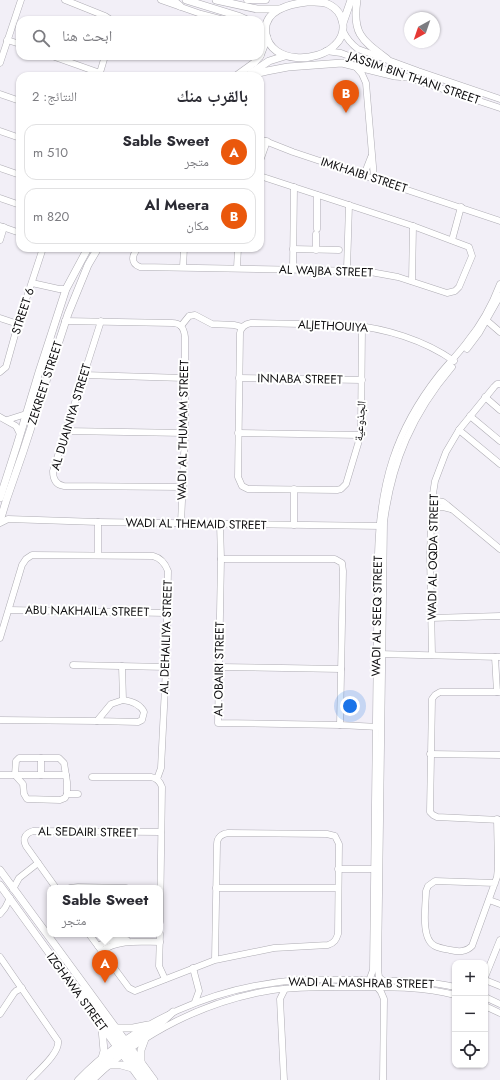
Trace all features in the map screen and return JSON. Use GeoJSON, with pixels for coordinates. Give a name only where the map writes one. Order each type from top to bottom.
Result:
{"type":"FeatureCollection","features":[{"type":"Feature","properties":{"kind":"main road"},"geometry":{"type":"LineString","coordinates":[[173,0],[180,6]]}},
{"type":"Feature","properties":{"kind":"main road"},"geometry":{"type":"LineString","coordinates":[[186,0],[238,16]]}},
{"type":"Feature","properties":{"kind":"main road"},"geometry":{"type":"LineString","coordinates":[[216,0],[256,9],[280,9],[301,3],[323,3],[328,4],[341,16],[343,31],[338,42],[326,52],[310,56],[285,56],[269,61],[252,72]]}},
{"type":"Feature","properties":{"kind":"main road"},"geometry":{"type":"LineString","coordinates":[[323,3],[330,0]]}},
{"type":"Feature","properties":{"kind":"main road"},"geometry":{"type":"LineString","coordinates":[[343,23],[351,0]]}},
{"type":"Feature","properties":{"kind":"main road"},"geometry":{"type":"LineString","coordinates":[[356,0],[355,20],[360,36],[372,48],[387,59]]}},
{"type":"Feature","properties":{"kind":"main road"},"geometry":{"type":"LineString","coordinates":[[280,9],[276,11],[269,19],[264,33],[272,48],[285,56]]}},
{"type":"Feature","properties":{"kind":"main road"},"geometry":{"type":"LineString","coordinates":[[241,72],[255,60]]}},
{"type":"Feature","properties":{"kind":"main road"},"geometry":{"type":"LineString","coordinates":[[260,72],[288,67],[327,63],[350,64],[395,76],[406,77]]}},
{"type":"Feature","properties":{"kind":"main road","name":"ZEKREET STREET"},"geometry":{"type":"LineString","coordinates":[[0,498],[64,291],[86,252]]}},
{"type":"Feature","properties":{"kind":"main road","name":"ZEKREET STREET"},"geometry":{"type":"LineString","coordinates":[[0,522],[67,317],[79,285],[96,252]]}},
{"type":"Feature","properties":{"kind":"main road","name":"IZGHAWA STREET"},"geometry":{"type":"LineString","coordinates":[[0,870],[47,935]]}},
{"type":"Feature","properties":{"kind":"main road","name":"IZGHAWA STREET"},"geometry":{"type":"LineString","coordinates":[[0,885],[102,1027],[141,1062],[154,1080]]}},
{"type":"Feature","properties":{"kind":"main road","name":"IZGHAWA STREET"},"geometry":{"type":"LineString","coordinates":[[48,937],[115,1028],[132,1068],[140,1080]]}},
{"type":"Feature","properties":{"kind":"main road"},"geometry":{"type":"LineString","coordinates":[[69,981],[87,998],[147,1080]]}},
{"type":"Feature","properties":{"kind":"main road"},"geometry":{"type":"LineString","coordinates":[[85,1080],[123,1047],[160,1024],[173,1012]]}},
{"type":"Feature","properties":{"kind":"main road"},"geometry":{"type":"LineString","coordinates":[[115,1028],[133,1028],[148,1025]]}},
{"type":"Feature","properties":{"kind":"main road"},"geometry":{"type":"LineString","coordinates":[[102,1027],[104,1051],[102,1058]]}},
{"type":"Feature","properties":{"kind":"main road"},"geometry":{"type":"LineString","coordinates":[[141,1062],[141,1050],[145,1039]]}},
{"type":"Feature","properties":{"kind":"main road"},"geometry":{"type":"LineString","coordinates":[[109,1065],[121,1065],[132,1068]]}},
{"type":"Feature","properties":{"kind":"street"},"geometry":{"type":"LineString","coordinates":[[0,63],[21,0]]}},
{"type":"Feature","properties":{"kind":"street"},"geometry":{"type":"LineString","coordinates":[[65,0],[76,2],[106,16]]}},
{"type":"Feature","properties":{"kind":"street"},"geometry":{"type":"LineString","coordinates":[[161,0],[209,16]]}},
{"type":"Feature","properties":{"kind":"street"},"geometry":{"type":"LineString","coordinates":[[247,0],[266,0]]}},
{"type":"Feature","properties":{"kind":"street","name":"JASSIM BIN THANI STREET"},"geometry":{"type":"LineString","coordinates":[[343,31],[346,39],[358,49],[500,99]]}},
{"type":"Feature","properties":{"kind":"street"},"geometry":{"type":"LineString","coordinates":[[7,40],[16,43]]}},
{"type":"Feature","properties":{"kind":"street","name":"JASSIM BIN THANI STREET"},"geometry":{"type":"LineString","coordinates":[[326,52],[346,55],[406,77],[500,108]]}},
{"type":"Feature","properties":{"kind":"street"},"geometry":{"type":"LineString","coordinates":[[62,60],[92,72]]}},
{"type":"Feature","properties":{"kind":"street"},"geometry":{"type":"LineString","coordinates":[[100,72],[104,60]]}},
{"type":"Feature","properties":{"kind":"street"},"geometry":{"type":"LineString","coordinates":[[350,64],[360,71],[366,83],[371,157],[374,178]]}},
{"type":"Feature","properties":{"kind":"street"},"geometry":{"type":"LineString","coordinates":[[366,83],[369,75],[374,71]]}},
{"type":"Feature","properties":{"kind":"street"},"geometry":{"type":"LineString","coordinates":[[0,94],[16,100]]}},
{"type":"Feature","properties":{"kind":"street"},"geometry":{"type":"LineString","coordinates":[[0,131],[16,137]]}},
{"type":"Feature","properties":{"kind":"street","name":"IMKHAIBI STREET"},"geometry":{"type":"LineString","coordinates":[[264,140],[293,152],[461,207],[499,221]]}},
{"type":"Feature","properties":{"kind":"street"},"geometry":{"type":"LineString","coordinates":[[264,150],[267,141]]}},
{"type":"Feature","properties":{"kind":"street"},"geometry":{"type":"LineString","coordinates":[[364,175],[371,157]]}},
{"type":"Feature","properties":{"kind":"street"},"geometry":{"type":"LineString","coordinates":[[0,168],[16,174]]}},
{"type":"Feature","properties":{"kind":"street","name":"AL WAJBA STREET"},"geometry":{"type":"LineString","coordinates":[[135,252],[132,256],[133,262],[137,266],[143,267],[347,270],[384,273],[447,293],[453,292],[457,289],[471,259],[472,252],[469,247],[413,226],[264,177]]}},
{"type":"Feature","properties":{"kind":"street"},"geometry":{"type":"LineString","coordinates":[[293,269],[294,187]]}},
{"type":"Feature","properties":{"kind":"street"},"geometry":{"type":"LineString","coordinates":[[316,250],[317,195]]}},
{"type":"Feature","properties":{"kind":"street"},"geometry":{"type":"LineString","coordinates":[[0,198],[16,204]]}},
{"type":"Feature","properties":{"kind":"street"},"geometry":{"type":"LineString","coordinates":[[347,270],[349,206]]}},
{"type":"Feature","properties":{"kind":"street"},"geometry":{"type":"LineString","coordinates":[[452,240],[461,207]]}},
{"type":"Feature","properties":{"kind":"street"},"geometry":{"type":"LineString","coordinates":[[0,240],[2,226],[16,231]]}},
{"type":"Feature","properties":{"kind":"street"},"geometry":{"type":"LineString","coordinates":[[412,281],[413,226]]}},
{"type":"Feature","properties":{"kind":"street"},"geometry":{"type":"LineString","coordinates":[[293,249],[339,250]]}},
{"type":"Feature","properties":{"kind":"street","name":"STREET 6"},"geometry":{"type":"LineString","coordinates":[[0,372],[6,367],[18,324],[42,252]]}},
{"type":"Feature","properties":{"kind":"street"},"geometry":{"type":"LineString","coordinates":[[183,267],[184,252]]}},
{"type":"Feature","properties":{"kind":"street"},"geometry":{"type":"LineString","coordinates":[[238,252],[238,268]]}},
{"type":"Feature","properties":{"kind":"street"},"geometry":{"type":"LineString","coordinates":[[32,282],[64,291]]}},
{"type":"Feature","properties":{"kind":"street","name":"WADI AL SEEQ STREET"},"geometry":{"type":"LineString","coordinates":[[485,319],[500,284]]}},
{"type":"Feature","properties":{"kind":"street","name":"WADI AL SEEQ STREET"},"geometry":{"type":"LineString","coordinates":[[369,980],[373,970],[376,869],[381,526],[390,485],[404,443],[422,408],[500,296]]}},
{"type":"Feature","properties":{"kind":"street","name":"ALJETHOUIYA"},"geometry":{"type":"LineString","coordinates":[[181,326],[189,316],[195,315],[212,324],[242,327],[251,324],[349,324],[384,331],[428,346],[454,361]]}},
{"type":"Feature","properties":{"kind":"street"},"geometry":{"type":"LineString","coordinates":[[67,317],[76,321],[172,322],[181,326]]}},
{"type":"Feature","properties":{"kind":"street"},"geometry":{"type":"LineString","coordinates":[[0,318],[18,324]]}},
{"type":"Feature","properties":{"kind":"street"},"geometry":{"type":"LineString","coordinates":[[485,319],[500,332]]}},
{"type":"Feature","properties":{"kind":"street","name":"AL DUAINIYA STREET"},"geometry":{"type":"LineString","coordinates":[[101,321],[53,472],[54,478],[61,486],[183,487]]}},
{"type":"Feature","properties":{"kind":"street","name":"WADI AL THUMAM STREET"},"geometry":{"type":"LineString","coordinates":[[181,326],[185,336],[185,432],[182,524]]}},
{"type":"Feature","properties":{"kind":"street","name":"الجذوعية"},"geometry":{"type":"LineString","coordinates":[[242,327],[240,333],[238,433],[238,477],[242,486],[248,489],[337,490],[344,487],[347,481],[360,435],[362,326]]}},
{"type":"Feature","properties":{"kind":"street"},"geometry":{"type":"LineString","coordinates":[[84,376],[184,378]]}},
{"type":"Feature","properties":{"kind":"street","name":"INNABA STREET"},"geometry":{"type":"LineString","coordinates":[[239,378],[362,380]]}},
{"type":"Feature","properties":{"kind":"street","name":"WADI AL OQDA STREET"},"geometry":{"type":"LineString","coordinates":[[432,656],[430,555],[432,500],[435,481],[446,452],[459,430],[495,385],[500,384]]}},
{"type":"Feature","properties":{"kind":"street"},"geometry":{"type":"LineString","coordinates":[[485,397],[500,410]]}},
{"type":"Feature","properties":{"kind":"street"},"geometry":{"type":"LineString","coordinates":[[7,420],[26,414]]}},
{"type":"Feature","properties":{"kind":"street"},"geometry":{"type":"LineString","coordinates":[[470,416],[500,441]]}},
{"type":"Feature","properties":{"kind":"street"},"geometry":{"type":"LineString","coordinates":[[0,418],[7,420],[16,426],[20,434]]}},
{"type":"Feature","properties":{"kind":"street"},"geometry":{"type":"LineString","coordinates":[[459,430],[500,464]]}},
{"type":"Feature","properties":{"kind":"street"},"geometry":{"type":"LineString","coordinates":[[66,431],[185,432]]}},
{"type":"Feature","properties":{"kind":"street"},"geometry":{"type":"LineString","coordinates":[[238,433],[360,435]]}},
{"type":"Feature","properties":{"kind":"street"},"geometry":{"type":"LineString","coordinates":[[294,489],[294,525]]}},
{"type":"Feature","properties":{"kind":"street"},"geometry":{"type":"LineString","coordinates":[[432,500],[443,502],[500,549]]}},
{"type":"Feature","properties":{"kind":"street"},"geometry":{"type":"LineString","coordinates":[[432,508],[443,507],[451,509]]}},
{"type":"Feature","properties":{"kind":"street"},"geometry":{"type":"LineString","coordinates":[[2,513],[8,519]]}},
{"type":"Feature","properties":{"kind":"street","name":"WADI AL THEMAID STREET"},"geometry":{"type":"LineString","coordinates":[[0,522],[8,519],[182,524],[381,526]]}},
{"type":"Feature","properties":{"kind":"street"},"geometry":{"type":"LineString","coordinates":[[98,522],[98,555]]}},
{"type":"Feature","properties":{"kind":"street","name":"AL OBAIRI STREET"},"geometry":{"type":"LineString","coordinates":[[220,524],[221,559],[218,723],[340,724],[378,727]]}},
{"type":"Feature","properties":{"kind":"street","name":"AL DEHAILIYA STREET"},"geometry":{"type":"LineString","coordinates":[[0,638],[22,565],[28,557],[37,554],[153,556],[161,560],[165,564],[168,571],[166,667],[161,768],[156,779]]}},
{"type":"Feature","properties":{"kind":"street"},"geometry":{"type":"LineString","coordinates":[[221,559],[335,559],[342,563],[340,724]]}},
{"type":"Feature","properties":{"kind":"street","name":"ABU NAKHAILA STREET"},"geometry":{"type":"LineString","coordinates":[[9,610],[166,613]]}},
{"type":"Feature","properties":{"kind":"street"},"geometry":{"type":"LineString","coordinates":[[431,618],[500,616]]}},
{"type":"Feature","properties":{"kind":"street"},"geometry":{"type":"LineString","coordinates":[[379,654],[498,657],[498,692],[440,692],[432,699],[430,812],[437,817],[499,820],[499,867],[495,883],[472,946],[467,951],[456,952],[434,946],[428,940],[425,933],[426,891],[428,886],[435,881],[495,883]]}},
{"type":"Feature","properties":{"kind":"street"},"geometry":{"type":"LineString","coordinates":[[73,664],[166,667]]}},
{"type":"Feature","properties":{"kind":"street"},"geometry":{"type":"LineString","coordinates":[[122,666],[123,700]]}},
{"type":"Feature","properties":{"kind":"street"},"geometry":{"type":"LineString","coordinates":[[219,667],[341,669]]}},
{"type":"Feature","properties":{"kind":"street"},"geometry":{"type":"LineString","coordinates":[[0,720],[138,722],[142,720],[144,716],[142,708],[131,702],[123,700],[111,704],[97,721]]}},
{"type":"Feature","properties":{"kind":"street"},"geometry":{"type":"LineString","coordinates":[[430,754],[500,755]]}},
{"type":"Feature","properties":{"kind":"street"},"geometry":{"type":"LineString","coordinates":[[41,775],[42,758]]}},
{"type":"Feature","properties":{"kind":"street"},"geometry":{"type":"LineString","coordinates":[[17,759],[61,759],[64,763],[67,794],[65,798],[60,800],[28,799],[24,796],[22,782],[15,775],[17,759]]}},
{"type":"Feature","properties":{"kind":"street"},"geometry":{"type":"LineString","coordinates":[[0,775],[66,775]]}},
{"type":"Feature","properties":{"kind":"street"},"geometry":{"type":"LineString","coordinates":[[92,777],[151,777],[160,782],[162,787],[160,885]]}},
{"type":"Feature","properties":{"kind":"street"},"geometry":{"type":"LineString","coordinates":[[67,794],[78,794]]}},
{"type":"Feature","properties":{"kind":"street","name":"AL SEDAIRI STREET"},"geometry":{"type":"LineString","coordinates":[[54,885],[24,843],[26,835],[31,831],[161,832]]}},
{"type":"Feature","properties":{"kind":"street"},"geometry":{"type":"LineString","coordinates":[[91,937],[129,988],[133,991],[138,991],[164,979],[215,960],[274,948],[328,945],[337,938],[338,934],[339,844],[335,836],[331,834],[228,833],[222,835],[217,842],[215,960]]}},
{"type":"Feature","properties":{"kind":"street"},"geometry":{"type":"LineString","coordinates":[[13,889],[19,878],[38,863]]}},
{"type":"Feature","properties":{"kind":"street"},"geometry":{"type":"LineString","coordinates":[[338,869],[376,869]]}},
{"type":"Feature","properties":{"kind":"street","name":"WADI AL SEEQ STREET"},"geometry":{"type":"LineString","coordinates":[[376,869],[378,970],[379,977],[383,981]]}},
{"type":"Feature","properties":{"kind":"street"},"geometry":{"type":"LineString","coordinates":[[7,879],[19,878]]}},
{"type":"Feature","properties":{"kind":"street"},"geometry":{"type":"LineString","coordinates":[[216,888],[338,888]]}},
{"type":"Feature","properties":{"kind":"street"},"geometry":{"type":"LineString","coordinates":[[2,912],[10,898]]}},
{"type":"Feature","properties":{"kind":"street"},"geometry":{"type":"LineString","coordinates":[[489,900],[500,904]]}},
{"type":"Feature","properties":{"kind":"street"},"geometry":{"type":"LineString","coordinates":[[2,912],[10,908],[17,908]]}},
{"type":"Feature","properties":{"kind":"street"},"geometry":{"type":"LineString","coordinates":[[160,937],[159,966],[164,979]]}},
{"type":"Feature","properties":{"kind":"street"},"geometry":{"type":"LineString","coordinates":[[100,948],[107,941],[114,939],[160,942]]}},
{"type":"Feature","properties":{"kind":"street"},"geometry":{"type":"LineString","coordinates":[[488,970],[500,940]]}},
{"type":"Feature","properties":{"kind":"street"},"geometry":{"type":"LineString","coordinates":[[0,957],[59,1043],[56,1052],[30,1080]]}},
{"type":"Feature","properties":{"kind":"street"},"geometry":{"type":"LineString","coordinates":[[193,968],[199,991],[204,996],[209,998]]}},
{"type":"Feature","properties":{"kind":"street","name":"WADI AL MASHRAB STREET"},"geometry":{"type":"LineString","coordinates":[[93,1080],[109,1065],[123,1047],[148,1025],[195,1002],[246,988],[278,982],[309,980],[424,982],[452,987]]}},
{"type":"Feature","properties":{"kind":"street"},"geometry":{"type":"LineString","coordinates":[[488,980],[500,986]]}},
{"type":"Feature","properties":{"kind":"street"},"geometry":{"type":"LineString","coordinates":[[377,987],[382,992],[384,999],[383,1080]]}},
{"type":"Feature","properties":{"kind":"street","name":"WADI AL MASHRAB STREET"},"geometry":{"type":"LineString","coordinates":[[78,1080],[102,1058],[123,1047],[145,1039],[175,1022],[207,1008],[273,990],[377,987],[427,990],[452,994]]}},
{"type":"Feature","properties":{"kind":"street"},"geometry":{"type":"LineString","coordinates":[[0,1014],[14,993],[22,988]]}},
{"type":"Feature","properties":{"kind":"street"},"geometry":{"type":"LineString","coordinates":[[384,999],[387,992],[392,988]]}},
{"type":"Feature","properties":{"kind":"street"},"geometry":{"type":"LineString","coordinates":[[284,1080],[280,999],[285,989]]}},
{"type":"Feature","properties":{"kind":"street"},"geometry":{"type":"LineString","coordinates":[[273,990],[280,999]]}},
{"type":"Feature","properties":{"kind":"street"},"geometry":{"type":"LineString","coordinates":[[195,1002],[199,991]]}},
{"type":"Feature","properties":{"kind":"street"},"geometry":{"type":"LineString","coordinates":[[488,997],[500,1000]]}},
{"type":"Feature","properties":{"kind":"street"},"geometry":{"type":"LineString","coordinates":[[488,998],[500,1004]]}},
{"type":"Feature","properties":{"kind":"street"},"geometry":{"type":"LineString","coordinates":[[488,1006],[500,1009]]}},
{"type":"Feature","properties":{"kind":"street"},"geometry":{"type":"LineString","coordinates":[[488,1007],[500,1013]]}},
{"type":"Feature","properties":{"kind":"place","name":"Al Meera"},"geometry":{"type":"Point","coordinates":[346,113]}},
{"type":"Feature","properties":{"kind":"place","name":"Sable Sweet"},"geometry":{"type":"Point","coordinates":[105,983]}}]}
